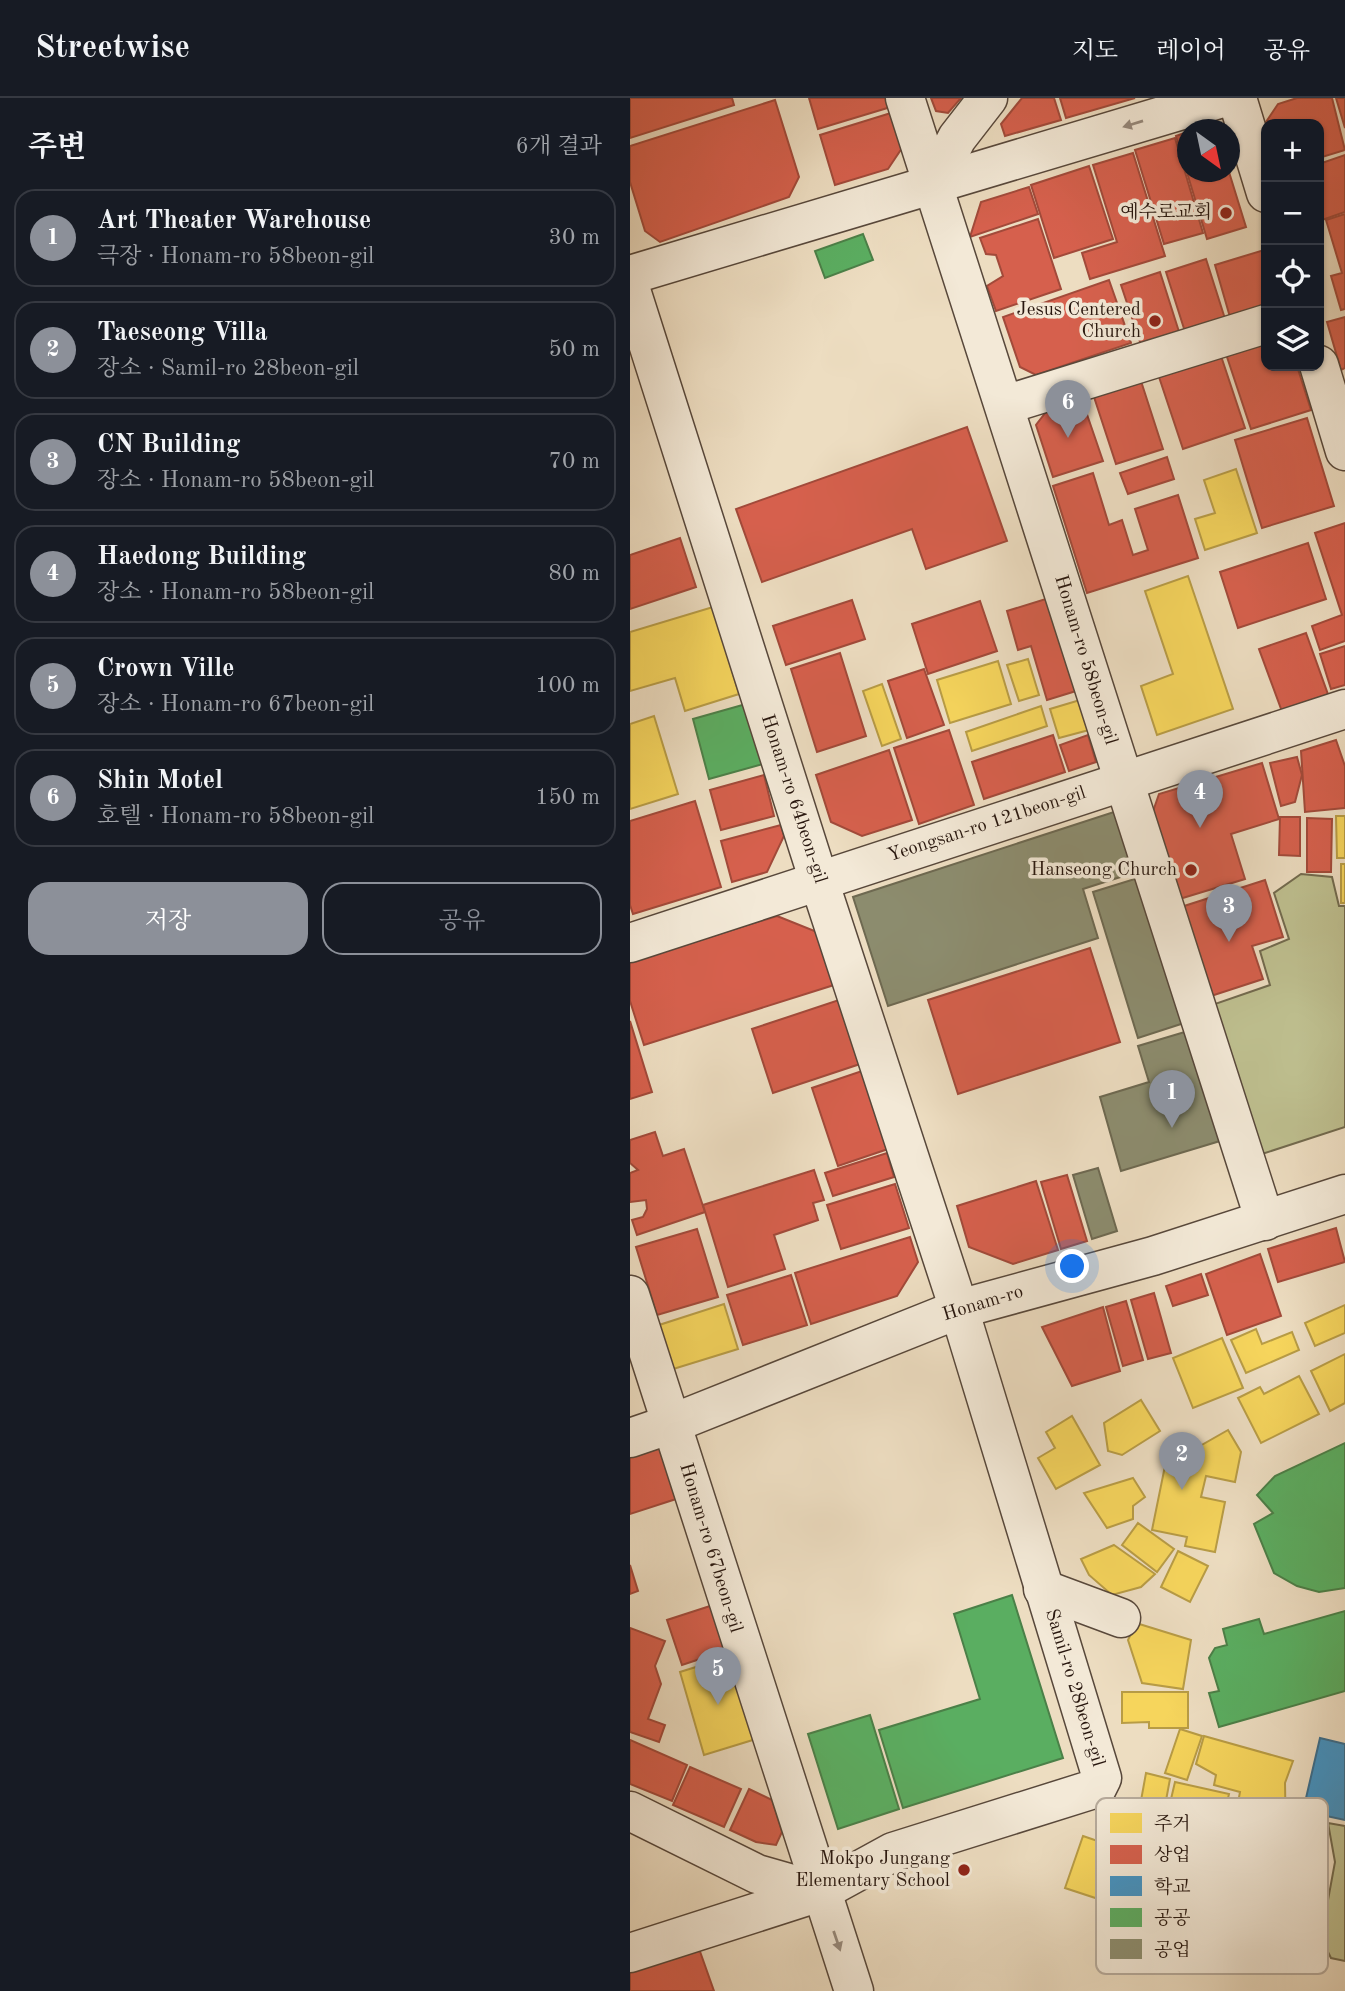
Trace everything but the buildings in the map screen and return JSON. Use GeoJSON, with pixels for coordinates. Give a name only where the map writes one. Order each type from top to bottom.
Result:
{"type":"FeatureCollection","features":[{"type":"Feature","properties":{"kind":"street","name":"Honam-ro 58beon-gil"},"geometry":{"type":"LineString","coordinates":[[905,98],[1265,1221]]}},
{"type":"Feature","properties":{"kind":"street"},"geometry":{"type":"LineString","coordinates":[[933,184],[957,138],[988,98]]}},
{"type":"Feature","properties":{"kind":"street"},"geometry":{"type":"LineString","coordinates":[[630,275],[1222,98]]}},
{"type":"Feature","properties":{"kind":"street"},"geometry":{"type":"LineString","coordinates":[[1237,98],[1263,182]]}},
{"type":"Feature","properties":{"kind":"street","name":"Honam-ro 64beon-gil"},"geometry":{"type":"LineString","coordinates":[[630,287],[819,881],[959,1309],[1043,1589]]}},
{"type":"Feature","properties":{"kind":"street"},"geometry":{"type":"LineString","coordinates":[[1005,405],[1261,326]]}},
{"type":"Feature","properties":{"kind":"street"},"geometry":{"type":"LineString","coordinates":[[1321,371],[1345,451]]}},
{"type":"Feature","properties":{"kind":"street","name":"Yeongsan-ro 121beon-gil"},"geometry":{"type":"LineString","coordinates":[[630,943],[1345,709]]}},
{"type":"Feature","properties":{"kind":"street","name":"Honam-ro"},"geometry":{"type":"LineString","coordinates":[[630,1437],[671,1424],[959,1309],[1265,1221],[1345,1194]]}},
{"type":"Feature","properties":{"kind":"street","name":"Honam-ro 67beon-gil"},"geometry":{"type":"LineString","coordinates":[[630,1295],[854,1991]]}},
{"type":"Feature","properties":{"kind":"street"},"geometry":{"type":"LineString","coordinates":[[1043,1589],[1121,1618]]}},
{"type":"Feature","properties":{"kind":"street","name":"Samil-ro 28beon-gil"},"geometry":{"type":"LineString","coordinates":[[820,1892],[893,1852],[1097,1788],[1102,1778],[1043,1589]]}},
{"type":"Feature","properties":{"kind":"street"},"geometry":{"type":"LineString","coordinates":[[630,1811],[757,1874],[820,1892]]}},
{"type":"Feature","properties":{"kind":"street"},"geometry":{"type":"LineString","coordinates":[[630,1952],[820,1892]]}},
{"type":"Feature","properties":{"kind":"green space"},"geometry":{"type":"Polygon","coordinates":[[[1301,874],[1332,877],[1339,906],[1345,906],[1345,1127],[1262,1154],[1209,1006],[1270,985],[1260,951],[1289,939],[1274,893],[1301,874]]]}},
{"type":"Feature","properties":{"kind":"green space"},"geometry":{"type":"Polygon","coordinates":[[[1328,1823],[1345,1826],[1345,1961],[1331,1958],[1328,1952],[1328,1900],[1335,1862],[1328,1823]]]}},
{"type":"Feature","properties":{"kind":"place","name":"예수로교회"},"geometry":{"type":"Point","coordinates":[1226,213]}},
{"type":"Feature","properties":{"kind":"place","name":"Jesus Centered Church"},"geometry":{"type":"Point","coordinates":[1155,321]}},
{"type":"Feature","properties":{"kind":"place","name":"Shin Motel"},"geometry":{"type":"Point","coordinates":[1068,438]}},
{"type":"Feature","properties":{"kind":"place","name":"Haedong Building"},"geometry":{"type":"Point","coordinates":[1200,828]}},
{"type":"Feature","properties":{"kind":"place","name":"Hanseong Church"},"geometry":{"type":"Point","coordinates":[1191,870]}},
{"type":"Feature","properties":{"kind":"place","name":"CN Building"},"geometry":{"type":"Point","coordinates":[1229,942]}},
{"type":"Feature","properties":{"kind":"place","name":"Art Theater Warehouse"},"geometry":{"type":"Point","coordinates":[1172,1128]}},
{"type":"Feature","properties":{"kind":"place","name":"Taeseong Villa"},"geometry":{"type":"Point","coordinates":[1182,1490]}},
{"type":"Feature","properties":{"kind":"place","name":"Crown Ville"},"geometry":{"type":"Point","coordinates":[718,1705]}},
{"type":"Feature","properties":{"kind":"place","name":"Mokpo Jungang Elementary School"},"geometry":{"type":"Point","coordinates":[964,1870]}}]}
